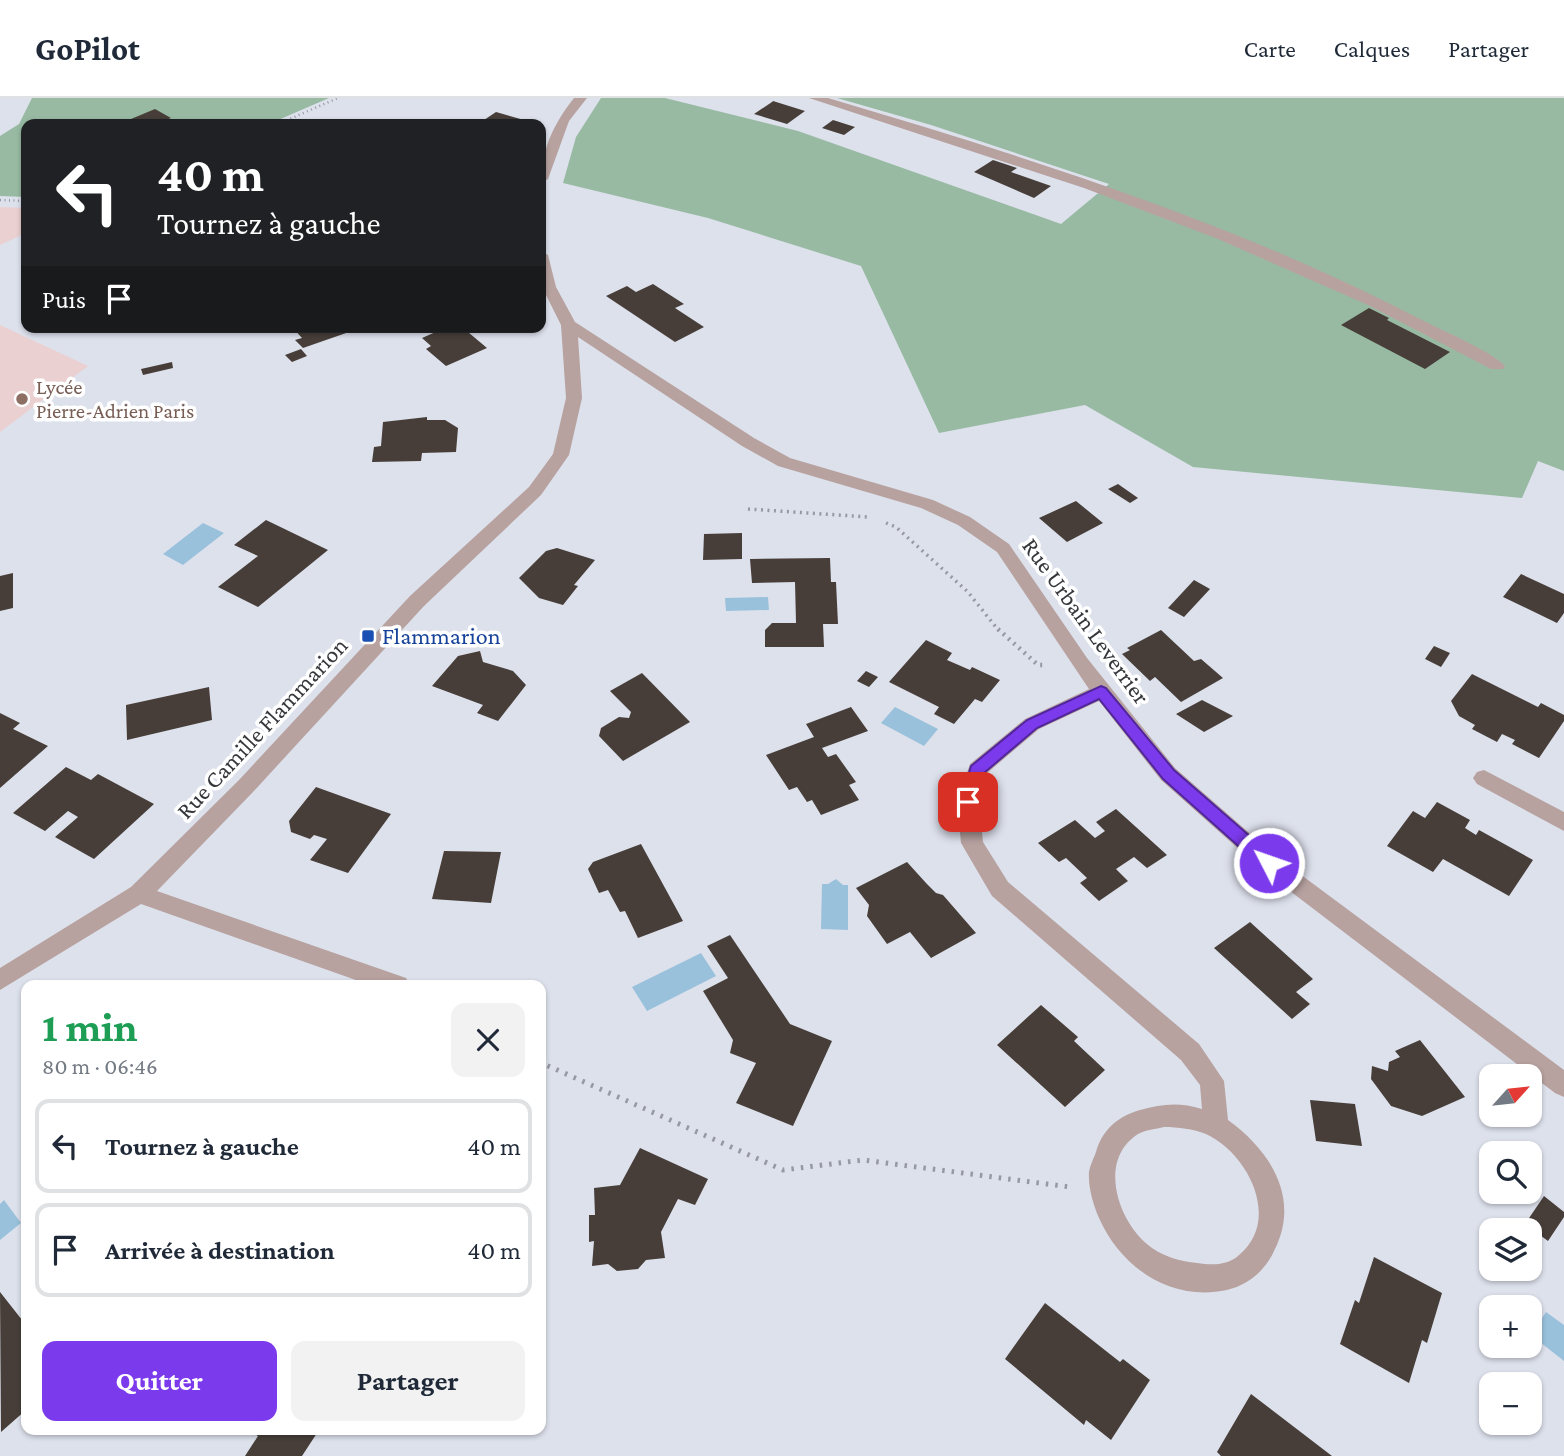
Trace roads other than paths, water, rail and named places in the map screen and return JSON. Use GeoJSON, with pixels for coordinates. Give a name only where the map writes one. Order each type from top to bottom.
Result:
{"type":"FeatureCollection","features":[{"type":"Feature","properties":{"kind":"street"},"geometry":{"type":"LineString","coordinates":[[546,166],[563,120],[581,98]]}},
{"type":"Feature","properties":{"kind":"street"},"geometry":{"type":"LineString","coordinates":[[816,98],[1005,157],[1135,202],[1356,293],[1497,366]]}},
{"type":"Feature","properties":{"kind":"street","name":"Rue Urbain Leverrier"},"geometry":{"type":"LineString","coordinates":[[546,275],[549,287],[569,325],[748,442],[784,462],[927,504],[964,521],[1003,548],[1101,692],[1168,775],[1269,863],[1564,1085]]}},
{"type":"Feature","properties":{"kind":"street","name":"Rue Camille Flammarion"},"geometry":{"type":"LineString","coordinates":[[0,980],[139,894],[246,786],[417,601],[535,491],[561,456],[574,398],[569,325]]}},
{"type":"Feature","properties":{"kind":"street"},"geometry":{"type":"LineString","coordinates":[[1101,692],[1032,724],[977,770],[968,802],[972,842],[1000,889],[1190,1052],[1212,1082],[1216,1126],[1241,1144],[1260,1167],[1271,1195],[1273,1222],[1265,1247],[1247,1267],[1222,1278],[1192,1280],[1162,1271],[1135,1253],[1115,1229],[1103,1201],[1101,1175],[1107,1152],[1121,1133],[1141,1121],[1164,1115],[1190,1117],[1216,1126]]}},
{"type":"Feature","properties":{"kind":"street"},"geometry":{"type":"LineString","coordinates":[[1485,778],[1564,822]]}},
{"type":"Feature","properties":{"kind":"street"},"geometry":{"type":"LineString","coordinates":[[139,894],[384,980]]}},
{"type":"Feature","properties":{"kind":"water"},"geometry":{"type":"Polygon","coordinates":[[[203,523],[224,533],[183,565],[163,554],[203,523]]]}},
{"type":"Feature","properties":{"kind":"water"},"geometry":{"type":"Polygon","coordinates":[[[768,597],[769,610],[726,611],[725,598],[768,597]]]}},
{"type":"Feature","properties":{"kind":"water"},"geometry":{"type":"Polygon","coordinates":[[[895,707],[938,729],[924,746],[881,723],[895,707]]]}},
{"type":"Feature","properties":{"kind":"water"},"geometry":{"type":"Polygon","coordinates":[[[836,879],[843,885],[848,885],[848,930],[821,929],[822,884],[836,879]]]}},
{"type":"Feature","properties":{"kind":"water"},"geometry":{"type":"Polygon","coordinates":[[[701,953],[716,976],[647,1011],[632,987],[701,953]]]}},
{"type":"Feature","properties":{"kind":"water"},"geometry":{"type":"Polygon","coordinates":[[[4,1200],[21,1223],[0,1240],[0,1204],[4,1200]]]}},
{"type":"Feature","properties":{"kind":"water"},"geometry":{"type":"Polygon","coordinates":[[[1546,1312],[1564,1325],[1564,1361],[1542,1344],[1542,1318],[1546,1312]]]}},
{"type":"Feature","properties":{"kind":"place","name":"Lycée Pierre-Adrien Paris"},"geometry":{"type":"Point","coordinates":[22,399]}},
{"type":"Feature","properties":{"kind":"place","name":"Flammarion"},"geometry":{"type":"Point","coordinates":[368,636]}}]}
